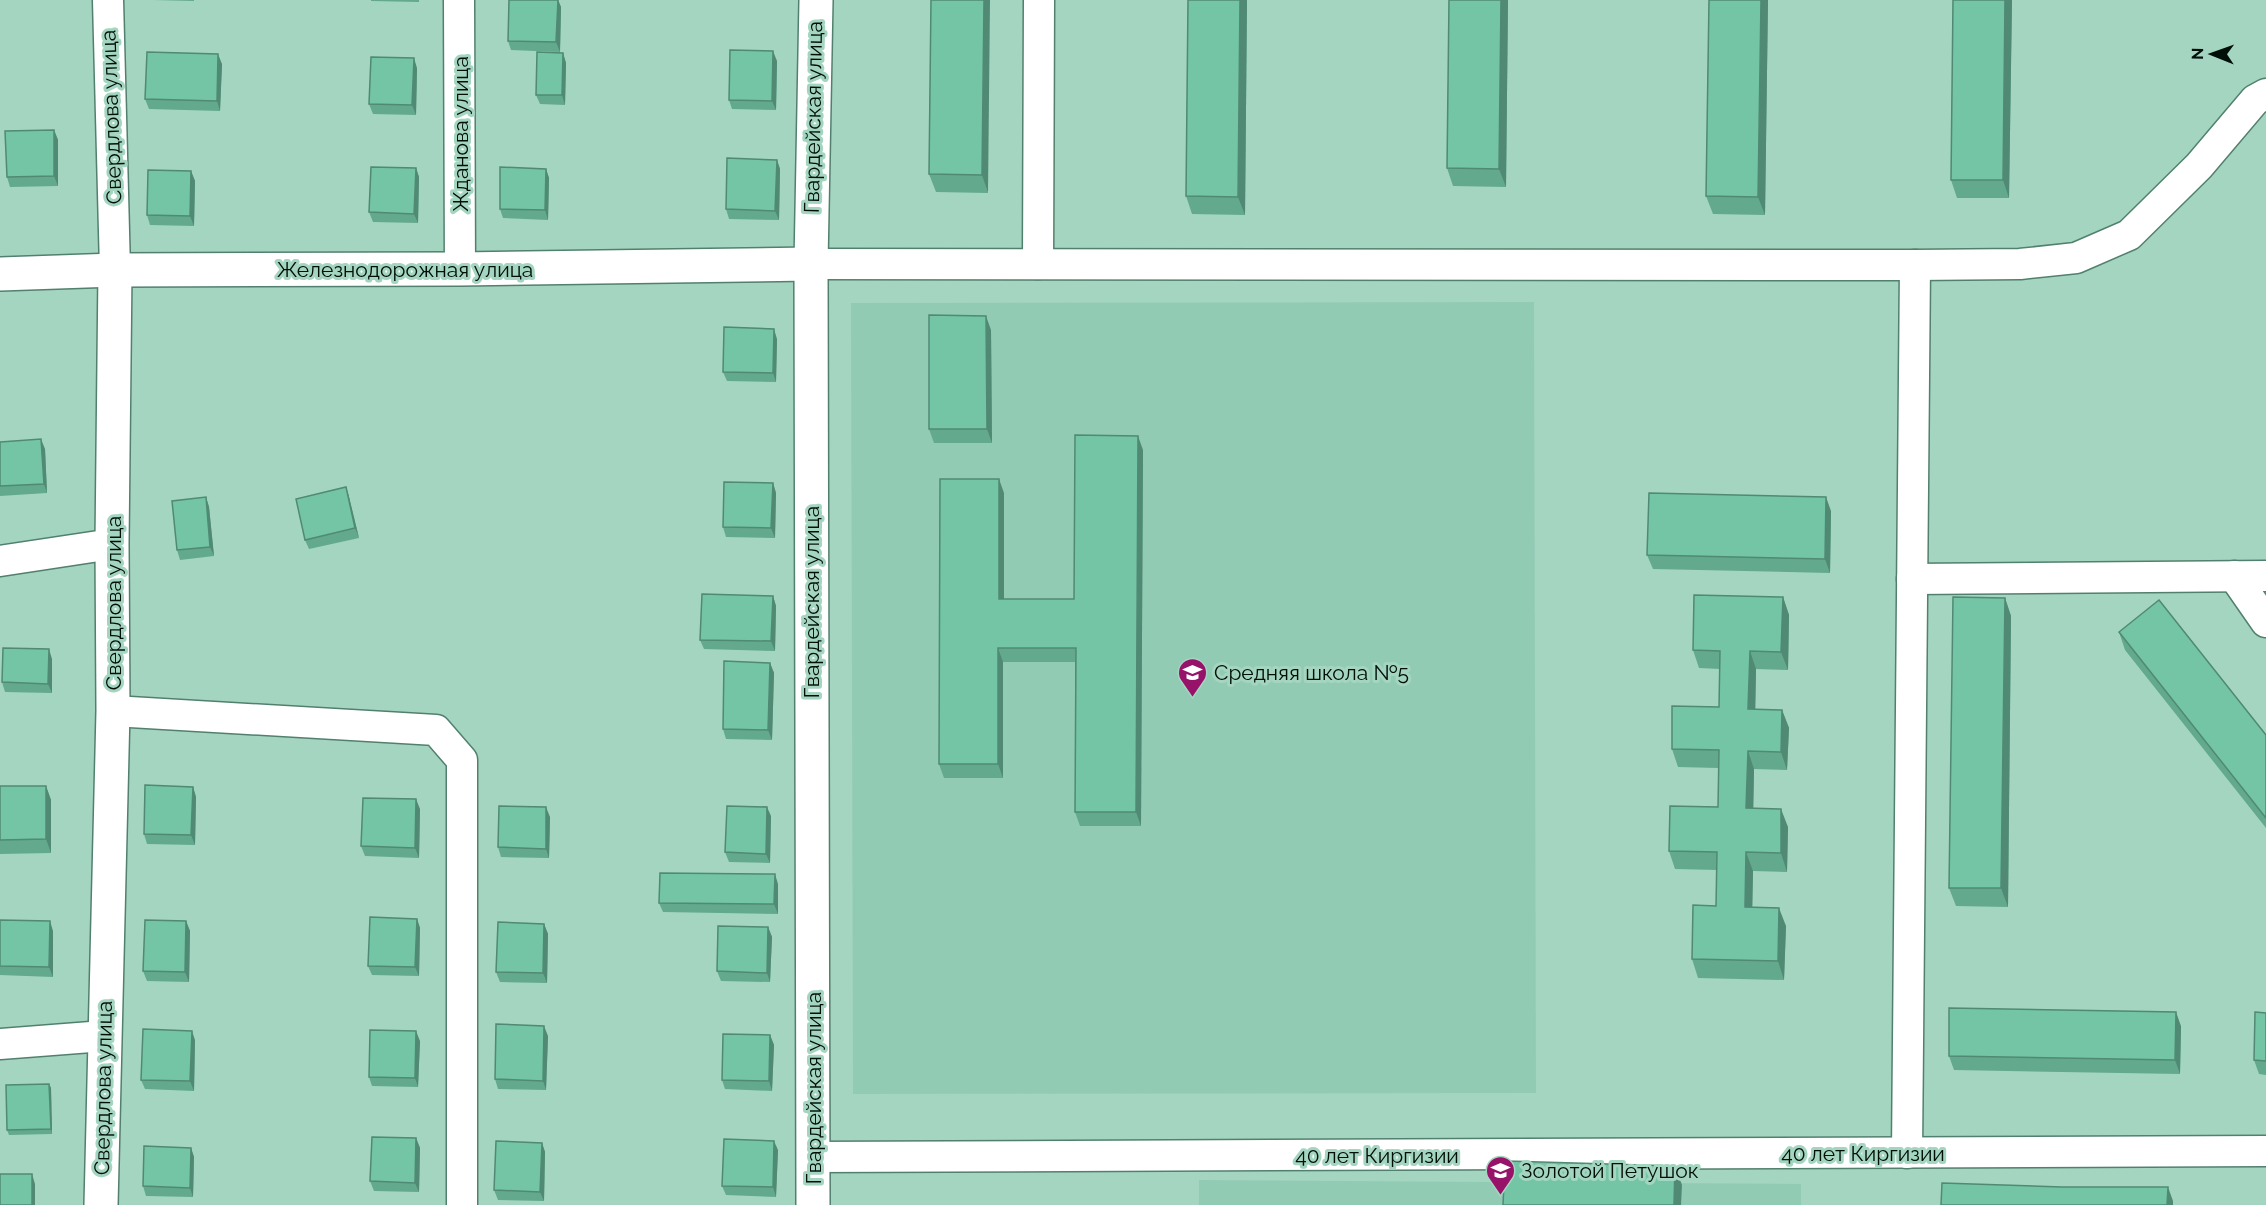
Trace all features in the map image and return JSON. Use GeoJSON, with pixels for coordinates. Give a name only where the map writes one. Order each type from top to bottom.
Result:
{"type":"FeatureCollection","features":[{"type":"Feature","properties":{"kind":"street","name":"Свердлова улица"},"geometry":{"type":"LineString","coordinates":[[101,1205],[113,711],[115,270],[108,0]]}},
{"type":"Feature","properties":{"kind":"street","name":"Жданова улица"},"geometry":{"type":"LineString","coordinates":[[459,0],[460,269]]}},
{"type":"Feature","properties":{"kind":"street","name":"Гвардейская улица"},"geometry":{"type":"LineString","coordinates":[[813,1205],[811,264],[816,0]]}},
{"type":"Feature","properties":{"kind":"street"},"geometry":{"type":"LineString","coordinates":[[1038,264],[1039,0]]}},
{"type":"Feature","properties":{"kind":"street"},"geometry":{"type":"LineString","coordinates":[[811,264],[1915,265],[2020,264],[2076,258],[2129,235],[2199,166],[2255,100],[2266,94]]}},
{"type":"Feature","properties":{"kind":"street","name":"Железнодорожная улица"},"geometry":{"type":"LineString","coordinates":[[0,274],[115,270],[460,269],[811,264]]}},
{"type":"Feature","properties":{"kind":"street"},"geometry":{"type":"LineString","coordinates":[[1907,1153],[1915,265]]}},
{"type":"Feature","properties":{"kind":"street"},"geometry":{"type":"LineString","coordinates":[[0,561],[112,544]]}},
{"type":"Feature","properties":{"kind":"street"},"geometry":{"type":"LineString","coordinates":[[2234,576],[2266,621]]}},
{"type":"Feature","properties":{"kind":"street"},"geometry":{"type":"LineString","coordinates":[[1912,579],[2266,576]]}},
{"type":"Feature","properties":{"kind":"street"},"geometry":{"type":"LineString","coordinates":[[113,711],[436,730],[462,760],[462,1205]]}},
{"type":"Feature","properties":{"kind":"street"},"geometry":{"type":"LineString","coordinates":[[0,1044],[104,1036]]}},
{"type":"Feature","properties":{"kind":"street","name":"40 лет Киргизии"},"geometry":{"type":"LineString","coordinates":[[813,1157],[2266,1151]]}},
{"type":"Feature","properties":{"kind":"shaded area","name":"Средняя школа №5"},"geometry":{"type":"Polygon","coordinates":[[[1534,302],[1536,1093],[853,1094],[851,303],[1534,302]]]}},
{"type":"Feature","properties":{"kind":"shaded area","name":"Золотой Петушок"},"geometry":{"type":"Polygon","coordinates":[[[1199,1180],[1801,1184],[1801,1205],[1199,1205],[1199,1180]]]}},
{"type":"Feature","properties":{"kind":"building"},"geometry":{"type":"Polygon","coordinates":[[[509,0],[558,0],[556,42],[508,41],[509,0]]]}},
{"type":"Feature","properties":{"kind":"building"},"geometry":{"type":"Polygon","coordinates":[[[931,0],[984,0],[982,175],[929,174],[931,0]]]}},
{"type":"Feature","properties":{"kind":"building"},"geometry":{"type":"Polygon","coordinates":[[[1188,0],[1240,0],[1238,197],[1186,196],[1188,0]]]}},
{"type":"Feature","properties":{"kind":"building"},"geometry":{"type":"Polygon","coordinates":[[[1449,0],[1501,0],[1499,169],[1447,168],[1449,0]]]}},
{"type":"Feature","properties":{"kind":"building"},"geometry":{"type":"Polygon","coordinates":[[[1709,0],[1761,0],[1758,197],[1706,196],[1709,0]]]}},
{"type":"Feature","properties":{"kind":"building"},"geometry":{"type":"Polygon","coordinates":[[[1953,0],[2005,0],[2003,180],[1951,180],[1953,0]]]}},
{"type":"Feature","properties":{"kind":"building"},"geometry":{"type":"Polygon","coordinates":[[[730,50],[773,51],[772,101],[729,100],[730,50]]]}},
{"type":"Feature","properties":{"kind":"building"},"geometry":{"type":"Polygon","coordinates":[[[147,52],[218,54],[217,101],[145,99],[147,52]]]}},
{"type":"Feature","properties":{"kind":"building"},"geometry":{"type":"Polygon","coordinates":[[[537,52],[563,53],[562,95],[536,95],[537,52]]]}},
{"type":"Feature","properties":{"kind":"building"},"geometry":{"type":"Polygon","coordinates":[[[371,57],[414,58],[412,105],[369,104],[371,57]]]}},
{"type":"Feature","properties":{"kind":"building"},"geometry":{"type":"Polygon","coordinates":[[[54,130],[54,176],[7,177],[5,131],[54,130]]]}},
{"type":"Feature","properties":{"kind":"building"},"geometry":{"type":"Polygon","coordinates":[[[727,158],[777,160],[775,211],[726,209],[727,158]]]}},
{"type":"Feature","properties":{"kind":"building"},"geometry":{"type":"Polygon","coordinates":[[[371,167],[416,168],[414,214],[369,212],[371,167]]]}},
{"type":"Feature","properties":{"kind":"building"},"geometry":{"type":"Polygon","coordinates":[[[500,167],[546,169],[545,210],[500,209],[500,167]]]}},
{"type":"Feature","properties":{"kind":"building"},"geometry":{"type":"Polygon","coordinates":[[[148,170],[191,171],[190,216],[147,215],[148,170]]]}},
{"type":"Feature","properties":{"kind":"building"},"geometry":{"type":"Polygon","coordinates":[[[929,315],[986,316],[987,429],[929,429],[929,315]]]}},
{"type":"Feature","properties":{"kind":"building"},"geometry":{"type":"Polygon","coordinates":[[[724,327],[774,329],[773,373],[723,372],[724,327]]]}},
{"type":"Feature","properties":{"kind":"building"},"geometry":{"type":"Polygon","coordinates":[[[1075,435],[1138,436],[1136,812],[1075,812],[1076,648],[998,648],[998,764],[939,764],[940,479],[999,479],[999,599],[1074,599],[1075,435]]]}},
{"type":"Feature","properties":{"kind":"building"},"geometry":{"type":"Polygon","coordinates":[[[41,439],[44,484],[0,486],[0,442],[41,439]]]}},
{"type":"Feature","properties":{"kind":"building"},"geometry":{"type":"Polygon","coordinates":[[[724,482],[773,483],[771,528],[723,527],[724,482]]]}},
{"type":"Feature","properties":{"kind":"building"},"geometry":{"type":"Polygon","coordinates":[[[346,487],[355,528],[305,540],[296,499],[346,487]]]}},
{"type":"Feature","properties":{"kind":"building"},"geometry":{"type":"Polygon","coordinates":[[[1649,493],[1826,497],[1825,559],[1647,555],[1649,493]]]}},
{"type":"Feature","properties":{"kind":"building"},"geometry":{"type":"Polygon","coordinates":[[[206,497],[210,547],[177,550],[172,501],[206,497]]]}},
{"type":"Feature","properties":{"kind":"building"},"geometry":{"type":"Polygon","coordinates":[[[702,594],[773,596],[771,641],[700,640],[702,594]]]}},
{"type":"Feature","properties":{"kind":"building"},"geometry":{"type":"Polygon","coordinates":[[[1694,595],[1783,597],[1781,652],[1750,651],[1748,709],[1782,710],[1781,752],[1748,751],[1746,808],[1781,809],[1781,853],[1746,852],[1745,907],[1779,908],[1778,961],[1692,959],[1693,905],[1716,906],[1717,852],[1669,851],[1670,806],[1718,807],[1719,750],[1672,749],[1672,706],[1719,707],[1720,651],[1693,650],[1694,595]]]}},
{"type":"Feature","properties":{"kind":"building"},"geometry":{"type":"Polygon","coordinates":[[[1953,597],[2005,598],[2001,888],[1949,888],[1953,597]]]}},
{"type":"Feature","properties":{"kind":"building"},"geometry":{"type":"Polygon","coordinates":[[[2159,600],[2266,735],[2266,818],[2119,632],[2159,600]]]}},
{"type":"Feature","properties":{"kind":"building"},"geometry":{"type":"Polygon","coordinates":[[[3,648],[49,649],[48,684],[2,682],[3,648]]]}},
{"type":"Feature","properties":{"kind":"building"},"geometry":{"type":"Polygon","coordinates":[[[724,661],[770,663],[768,730],[723,729],[724,661]]]}},
{"type":"Feature","properties":{"kind":"building"},"geometry":{"type":"Polygon","coordinates":[[[145,785],[193,787],[191,835],[144,834],[145,785]]]}},
{"type":"Feature","properties":{"kind":"building"},"geometry":{"type":"Polygon","coordinates":[[[0,786],[46,786],[46,839],[0,840],[0,786]]]}},
{"type":"Feature","properties":{"kind":"building"},"geometry":{"type":"Polygon","coordinates":[[[363,798],[416,799],[415,848],[361,846],[363,798]]]}},
{"type":"Feature","properties":{"kind":"building"},"geometry":{"type":"Polygon","coordinates":[[[499,806],[546,807],[546,849],[498,847],[499,806]]]}},
{"type":"Feature","properties":{"kind":"building"},"geometry":{"type":"Polygon","coordinates":[[[727,806],[767,807],[766,854],[725,852],[727,806]]]}},
{"type":"Feature","properties":{"kind":"building"},"geometry":{"type":"Polygon","coordinates":[[[660,873],[775,874],[774,904],[659,903],[660,873]]]}},
{"type":"Feature","properties":{"kind":"building"},"geometry":{"type":"Polygon","coordinates":[[[370,917],[417,919],[415,967],[368,966],[370,917]]]}},
{"type":"Feature","properties":{"kind":"building"},"geometry":{"type":"Polygon","coordinates":[[[0,920],[50,921],[49,967],[0,966],[0,920]]]}},
{"type":"Feature","properties":{"kind":"building"},"geometry":{"type":"Polygon","coordinates":[[[145,920],[186,921],[185,972],[143,971],[145,920]]]}},
{"type":"Feature","properties":{"kind":"building"},"geometry":{"type":"Polygon","coordinates":[[[498,922],[544,924],[543,973],[496,972],[498,922]]]}},
{"type":"Feature","properties":{"kind":"building"},"geometry":{"type":"Polygon","coordinates":[[[718,926],[768,927],[767,973],[717,971],[718,926]]]}},
{"type":"Feature","properties":{"kind":"building"},"geometry":{"type":"Polygon","coordinates":[[[1949,1008],[2176,1012],[2175,1060],[1949,1056],[1949,1008]]]}},
{"type":"Feature","properties":{"kind":"building"},"geometry":{"type":"Polygon","coordinates":[[[2255,1012],[2266,1013],[2266,1061],[2254,1060],[2255,1012]]]}},
{"type":"Feature","properties":{"kind":"building"},"geometry":{"type":"Polygon","coordinates":[[[496,1024],[544,1026],[543,1081],[495,1079],[496,1024]]]}},
{"type":"Feature","properties":{"kind":"building"},"geometry":{"type":"Polygon","coordinates":[[[143,1029],[192,1031],[190,1081],[141,1080],[143,1029]]]}},
{"type":"Feature","properties":{"kind":"building"},"geometry":{"type":"Polygon","coordinates":[[[370,1030],[416,1031],[415,1078],[369,1077],[370,1030]]]}},
{"type":"Feature","properties":{"kind":"building"},"geometry":{"type":"Polygon","coordinates":[[[723,1034],[770,1035],[769,1081],[722,1080],[723,1034]]]}},
{"type":"Feature","properties":{"kind":"building"},"geometry":{"type":"Polygon","coordinates":[[[49,1084],[51,1129],[7,1130],[6,1085],[49,1084]]]}},
{"type":"Feature","properties":{"kind":"building"},"geometry":{"type":"Polygon","coordinates":[[[372,1137],[416,1138],[415,1183],[370,1181],[372,1137]]]}},
{"type":"Feature","properties":{"kind":"building"},"geometry":{"type":"Polygon","coordinates":[[[724,1139],[774,1141],[773,1187],[722,1186],[724,1139]]]}},
{"type":"Feature","properties":{"kind":"building"},"geometry":{"type":"Polygon","coordinates":[[[496,1141],[542,1143],[540,1192],[494,1190],[496,1141]]]}},
{"type":"Feature","properties":{"kind":"building"},"geometry":{"type":"Polygon","coordinates":[[[144,1146],[191,1148],[190,1188],[143,1186],[144,1146]]]}},
{"type":"Feature","properties":{"kind":"building"},"geometry":{"type":"Polygon","coordinates":[[[1505,1161],[1675,1166],[1674,1205],[1503,1205],[1505,1161]]]}},
{"type":"Feature","properties":{"kind":"building"},"geometry":{"type":"Polygon","coordinates":[[[0,1174],[32,1174],[32,1205],[0,1205],[0,1174]]]}},
{"type":"Feature","properties":{"kind":"building"},"geometry":{"type":"Polygon","coordinates":[[[1942,1183],[2062,1187],[2168,1187],[2167,1205],[1941,1205],[1942,1183]]]}},
{"type":"Feature","properties":{"kind":"place","name":"Средняя школа №5"},"geometry":{"type":"Point","coordinates":[1193,698]}},
{"type":"Feature","properties":{"kind":"place","name":"Золотой Петушок"},"geometry":{"type":"Point","coordinates":[1500,1196]}}]}
